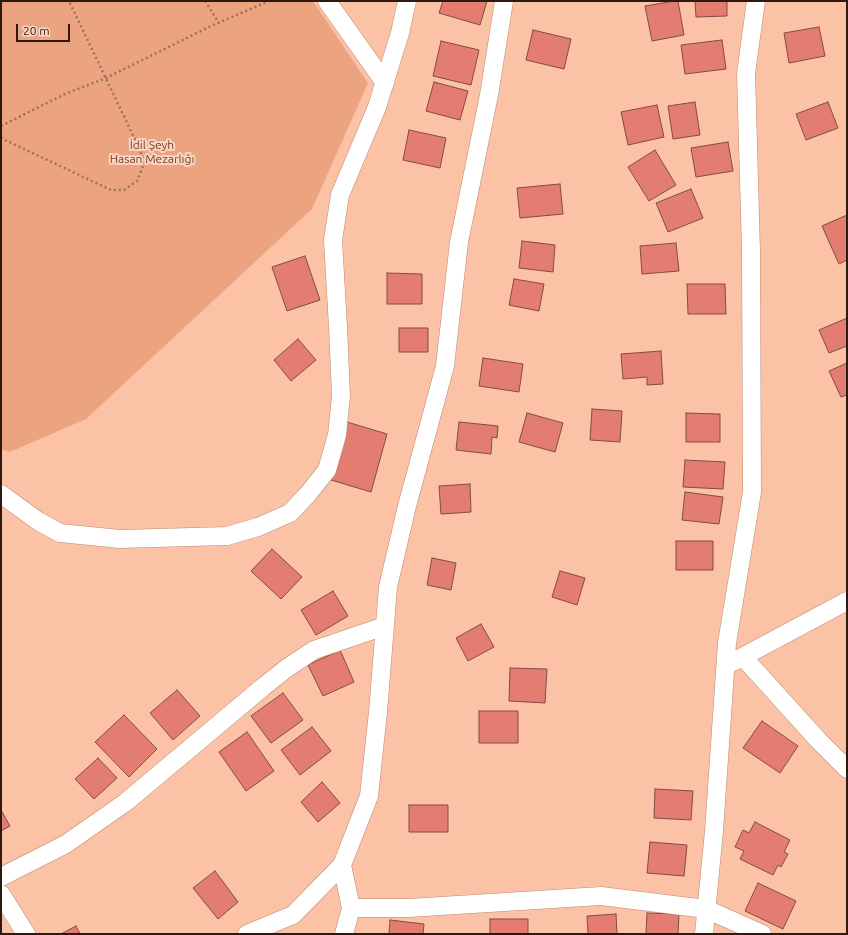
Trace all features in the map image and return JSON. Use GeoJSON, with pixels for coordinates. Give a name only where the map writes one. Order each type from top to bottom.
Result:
{"type":"FeatureCollection","features":[{"type":"Feature","properties":{"kind":"street"},"geometry":{"type":"LineString","coordinates":[[327,1],[384,83]]}},
{"type":"Feature","properties":{"kind":"street"},"geometry":{"type":"LineString","coordinates":[[1,494],[38,521],[60,533],[120,539],[227,536],[258,527],[290,513],[308,494],[327,470],[337,434],[341,396],[333,240],[340,195],[377,107],[400,33],[408,1]]}},
{"type":"Feature","properties":{"kind":"street"},"geometry":{"type":"LineString","coordinates":[[248,934],[293,915],[342,865],[369,796],[378,712],[388,587],[407,506],[445,366],[459,242],[489,96],[504,1]]}},
{"type":"Feature","properties":{"kind":"street"},"geometry":{"type":"LineString","coordinates":[[704,934],[714,831],[727,643],[752,492],[751,251],[746,73],[756,1]]}},
{"type":"Feature","properties":{"kind":"street"},"geometry":{"type":"LineString","coordinates":[[725,666],[847,601]]}},
{"type":"Feature","properties":{"kind":"street"},"geometry":{"type":"LineString","coordinates":[[1,877],[66,844],[126,802],[269,682],[314,650],[385,626]]}},
{"type":"Feature","properties":{"kind":"street"},"geometry":{"type":"LineString","coordinates":[[743,657],[819,741],[847,769]]}},
{"type":"Feature","properties":{"kind":"street"},"geometry":{"type":"LineString","coordinates":[[342,865],[351,908],[344,934]]}},
{"type":"Feature","properties":{"kind":"street"},"geometry":{"type":"LineString","coordinates":[[1,894],[26,934]]}},
{"type":"Feature","properties":{"kind":"street"},"geometry":{"type":"LineString","coordinates":[[351,908],[409,908],[601,896],[706,909],[762,934]]}},
{"type":"Feature","properties":{"kind":"path"},"geometry":{"type":"LineString","coordinates":[[1,137],[111,190],[124,190],[137,181],[144,164],[140,150],[69,1]]}},
{"type":"Feature","properties":{"kind":"path"},"geometry":{"type":"LineString","coordinates":[[205,1],[219,23]]}},
{"type":"Feature","properties":{"kind":"path"},"geometry":{"type":"LineString","coordinates":[[1,126],[65,94],[106,78],[219,23],[269,1]]}},
{"type":"Feature","properties":{"kind":"green space","name":"İdil Şeyh Hasan Mezarlığı"},"geometry":{"type":"Polygon","coordinates":[[[1,1],[313,1],[368,83],[312,209],[86,419],[10,452],[1,449],[1,1]]]}},
{"type":"Feature","properties":{"kind":"building"},"geometry":{"type":"Polygon","coordinates":[[[443,1],[487,1],[480,25],[439,13],[443,1]]]}},
{"type":"Feature","properties":{"kind":"building"},"geometry":{"type":"Polygon","coordinates":[[[678,1],[684,35],[652,41],[645,6],[678,1]]]}},
{"type":"Feature","properties":{"kind":"building"},"geometry":{"type":"Polygon","coordinates":[[[695,1],[727,1],[727,16],[696,17],[695,1]]]}},
{"type":"Feature","properties":{"kind":"building"},"geometry":{"type":"Polygon","coordinates":[[[819,27],[825,56],[789,63],[784,33],[819,27]]]}},
{"type":"Feature","properties":{"kind":"building"},"geometry":{"type":"Polygon","coordinates":[[[533,30],[571,39],[564,69],[526,60],[533,30]]]}},
{"type":"Feature","properties":{"kind":"building"},"geometry":{"type":"Polygon","coordinates":[[[722,40],[726,69],[685,74],[681,45],[722,40]]]}},
{"type":"Feature","properties":{"kind":"building"},"geometry":{"type":"Polygon","coordinates":[[[441,41],[479,50],[471,85],[433,76],[441,41]]]}},
{"type":"Feature","properties":{"kind":"building"},"geometry":{"type":"Polygon","coordinates":[[[434,82],[468,91],[460,120],[426,111],[434,82]]]}},
{"type":"Feature","properties":{"kind":"building"},"geometry":{"type":"Polygon","coordinates":[[[695,102],[700,135],[673,139],[668,106],[695,102]]]}},
{"type":"Feature","properties":{"kind":"building"},"geometry":{"type":"Polygon","coordinates":[[[828,102],[838,128],[806,140],[796,114],[828,102]]]}},
{"type":"Feature","properties":{"kind":"building"},"geometry":{"type":"Polygon","coordinates":[[[657,105],[664,137],[628,145],[621,112],[657,105]]]}},
{"type":"Feature","properties":{"kind":"building"},"geometry":{"type":"Polygon","coordinates":[[[409,130],[446,138],[440,168],[403,160],[409,130]]]}},
{"type":"Feature","properties":{"kind":"building"},"geometry":{"type":"Polygon","coordinates":[[[728,142],[733,171],[696,177],[691,148],[728,142]]]}},
{"type":"Feature","properties":{"kind":"building"},"geometry":{"type":"Polygon","coordinates":[[[655,150],[676,185],[649,201],[628,167],[655,150]]]}},
{"type":"Feature","properties":{"kind":"building"},"geometry":{"type":"Polygon","coordinates":[[[560,184],[563,214],[520,218],[517,188],[560,184]]]}},
{"type":"Feature","properties":{"kind":"building"},"geometry":{"type":"Polygon","coordinates":[[[691,189],[703,218],[668,232],[656,203],[691,189]]]}},
{"type":"Feature","properties":{"kind":"building"},"geometry":{"type":"Polygon","coordinates":[[[847,215],[847,260],[839,264],[822,226],[847,215]]]}},
{"type":"Feature","properties":{"kind":"building"},"geometry":{"type":"Polygon","coordinates":[[[522,241],[555,245],[553,272],[519,268],[522,241]]]}},
{"type":"Feature","properties":{"kind":"building"},"geometry":{"type":"Polygon","coordinates":[[[676,243],[679,271],[642,274],[640,246],[676,243]]]}},
{"type":"Feature","properties":{"kind":"building"},"geometry":{"type":"Polygon","coordinates":[[[305,256],[320,300],[287,311],[272,267],[305,256]]]}},
{"type":"Feature","properties":{"kind":"building"},"geometry":{"type":"Polygon","coordinates":[[[387,273],[422,274],[422,304],[387,304],[387,273]]]}},
{"type":"Feature","properties":{"kind":"building"},"geometry":{"type":"Polygon","coordinates":[[[514,279],[544,284],[539,311],[509,305],[514,279]]]}},
{"type":"Feature","properties":{"kind":"building"},"geometry":{"type":"Polygon","coordinates":[[[687,284],[725,284],[726,314],[688,314],[687,284]]]}},
{"type":"Feature","properties":{"kind":"building"},"geometry":{"type":"Polygon","coordinates":[[[847,318],[847,346],[829,353],[819,330],[847,318]]]}},
{"type":"Feature","properties":{"kind":"building"},"geometry":{"type":"Polygon","coordinates":[[[399,328],[428,328],[428,352],[399,352],[399,328]]]}},
{"type":"Feature","properties":{"kind":"building"},"geometry":{"type":"Polygon","coordinates":[[[298,339],[316,360],[291,381],[274,360],[298,339]]]}},
{"type":"Feature","properties":{"kind":"building"},"geometry":{"type":"Polygon","coordinates":[[[661,351],[663,384],[647,385],[647,377],[623,379],[621,354],[661,351]]]}},
{"type":"Feature","properties":{"kind":"building"},"geometry":{"type":"Polygon","coordinates":[[[483,358],[523,364],[519,392],[479,386],[483,358]]]}},
{"type":"Feature","properties":{"kind":"building"},"geometry":{"type":"Polygon","coordinates":[[[847,363],[847,395],[841,397],[829,371],[847,363]]]}},
{"type":"Feature","properties":{"kind":"building"},"geometry":{"type":"Polygon","coordinates":[[[592,409],[622,411],[620,442],[590,440],[592,409]]]}},
{"type":"Feature","properties":{"kind":"building"},"geometry":{"type":"Polygon","coordinates":[[[527,413],[563,423],[555,452],[519,442],[527,413]]]}},
{"type":"Feature","properties":{"kind":"building"},"geometry":{"type":"Polygon","coordinates":[[[686,413],[720,414],[720,442],[686,442],[686,413]]]}},
{"type":"Feature","properties":{"kind":"building"},"geometry":{"type":"Polygon","coordinates":[[[347,422],[387,434],[371,492],[331,480],[347,422]]]}},
{"type":"Feature","properties":{"kind":"building"},"geometry":{"type":"Polygon","coordinates":[[[459,422],[498,426],[497,438],[492,437],[491,454],[456,450],[459,422]]]}},
{"type":"Feature","properties":{"kind":"building"},"geometry":{"type":"Polygon","coordinates":[[[685,460],[725,462],[723,489],[683,487],[685,460]]]}},
{"type":"Feature","properties":{"kind":"building"},"geometry":{"type":"Polygon","coordinates":[[[470,484],[471,512],[441,514],[439,486],[470,484]]]}},
{"type":"Feature","properties":{"kind":"building"},"geometry":{"type":"Polygon","coordinates":[[[685,492],[723,497],[719,524],[682,520],[685,492]]]}},
{"type":"Feature","properties":{"kind":"building"},"geometry":{"type":"Polygon","coordinates":[[[676,541],[713,541],[713,570],[676,570],[676,541]]]}},
{"type":"Feature","properties":{"kind":"building"},"geometry":{"type":"Polygon","coordinates":[[[272,549],[302,577],[281,599],[251,571],[272,549]]]}},
{"type":"Feature","properties":{"kind":"building"},"geometry":{"type":"Polygon","coordinates":[[[432,558],[456,563],[451,590],[427,585],[432,558]]]}},
{"type":"Feature","properties":{"kind":"building"},"geometry":{"type":"Polygon","coordinates":[[[560,571],[585,578],[577,605],[552,597],[560,571]]]}},
{"type":"Feature","properties":{"kind":"building"},"geometry":{"type":"Polygon","coordinates":[[[333,591],[348,616],[316,635],[301,610],[333,591]]]}},
{"type":"Feature","properties":{"kind":"building"},"geometry":{"type":"Polygon","coordinates":[[[481,624],[494,647],[468,661],[456,638],[481,624]]]}},
{"type":"Feature","properties":{"kind":"building"},"geometry":{"type":"Polygon","coordinates":[[[340,650],[354,682],[323,696],[308,665],[340,650]]]}},
{"type":"Feature","properties":{"kind":"building"},"geometry":{"type":"Polygon","coordinates":[[[510,668],[547,669],[545,703],[509,701],[510,668]]]}},
{"type":"Feature","properties":{"kind":"building"},"geometry":{"type":"Polygon","coordinates":[[[177,690],[200,716],[173,740],[150,713],[177,690]]]}},
{"type":"Feature","properties":{"kind":"building"},"geometry":{"type":"Polygon","coordinates":[[[283,693],[303,720],[271,743],[251,716],[283,693]]]}},
{"type":"Feature","properties":{"kind":"building"},"geometry":{"type":"Polygon","coordinates":[[[479,711],[518,711],[518,743],[479,743],[479,711]]]}},
{"type":"Feature","properties":{"kind":"building"},"geometry":{"type":"Polygon","coordinates":[[[124,715],[157,749],[129,777],[95,742],[124,715]]]}},
{"type":"Feature","properties":{"kind":"building"},"geometry":{"type":"Polygon","coordinates":[[[762,721],[798,746],[780,773],[743,748],[762,721]]]}},
{"type":"Feature","properties":{"kind":"building"},"geometry":{"type":"Polygon","coordinates":[[[312,727],[331,751],[300,775],[281,750],[312,727]]]}},
{"type":"Feature","properties":{"kind":"building"},"geometry":{"type":"Polygon","coordinates":[[[247,732],[274,771],[246,791],[219,752],[247,732]]]}},
{"type":"Feature","properties":{"kind":"building"},"geometry":{"type":"Polygon","coordinates":[[[98,758],[117,778],[94,799],[75,779],[98,758]]]}},
{"type":"Feature","properties":{"kind":"building"},"geometry":{"type":"Polygon","coordinates":[[[322,782],[340,803],[318,822],[301,802],[322,782]]]}},
{"type":"Feature","properties":{"kind":"building"},"geometry":{"type":"Polygon","coordinates":[[[655,789],[693,791],[691,820],[654,818],[655,789]]]}},
{"type":"Feature","properties":{"kind":"building"},"geometry":{"type":"Polygon","coordinates":[[[409,805],[448,805],[448,832],[409,832],[409,805]]]}},
{"type":"Feature","properties":{"kind":"building"},"geometry":{"type":"Polygon","coordinates":[[[1,810],[10,826],[1,831],[1,810]]]}},
{"type":"Feature","properties":{"kind":"building"},"geometry":{"type":"Polygon","coordinates":[[[755,822],[790,840],[784,852],[788,854],[781,867],[778,865],[773,875],[740,859],[744,851],[735,847],[743,830],[749,833],[755,822]]]}},
{"type":"Feature","properties":{"kind":"building"},"geometry":{"type":"Polygon","coordinates":[[[650,842],[687,845],[684,876],[647,873],[650,842]]]}},
{"type":"Feature","properties":{"kind":"building"},"geometry":{"type":"Polygon","coordinates":[[[215,871],[238,902],[218,919],[193,888],[215,871]]]}},
{"type":"Feature","properties":{"kind":"building"},"geometry":{"type":"Polygon","coordinates":[[[758,883],[796,901],[783,929],[745,911],[758,883]]]}},
{"type":"Feature","properties":{"kind":"building"},"geometry":{"type":"Polygon","coordinates":[[[647,913],[679,914],[678,934],[646,934],[647,913]]]}},
{"type":"Feature","properties":{"kind":"building"},"geometry":{"type":"Polygon","coordinates":[[[616,914],[617,934],[588,934],[587,916],[616,914]]]}},
{"type":"Feature","properties":{"kind":"building"},"geometry":{"type":"Polygon","coordinates":[[[490,919],[528,919],[528,934],[490,934],[490,919]]]}},
{"type":"Feature","properties":{"kind":"building"},"geometry":{"type":"Polygon","coordinates":[[[390,920],[424,924],[423,934],[389,934],[390,920]]]}},
{"type":"Feature","properties":{"kind":"building"},"geometry":{"type":"Polygon","coordinates":[[[76,926],[80,934],[61,934],[76,926]]]}}]}
